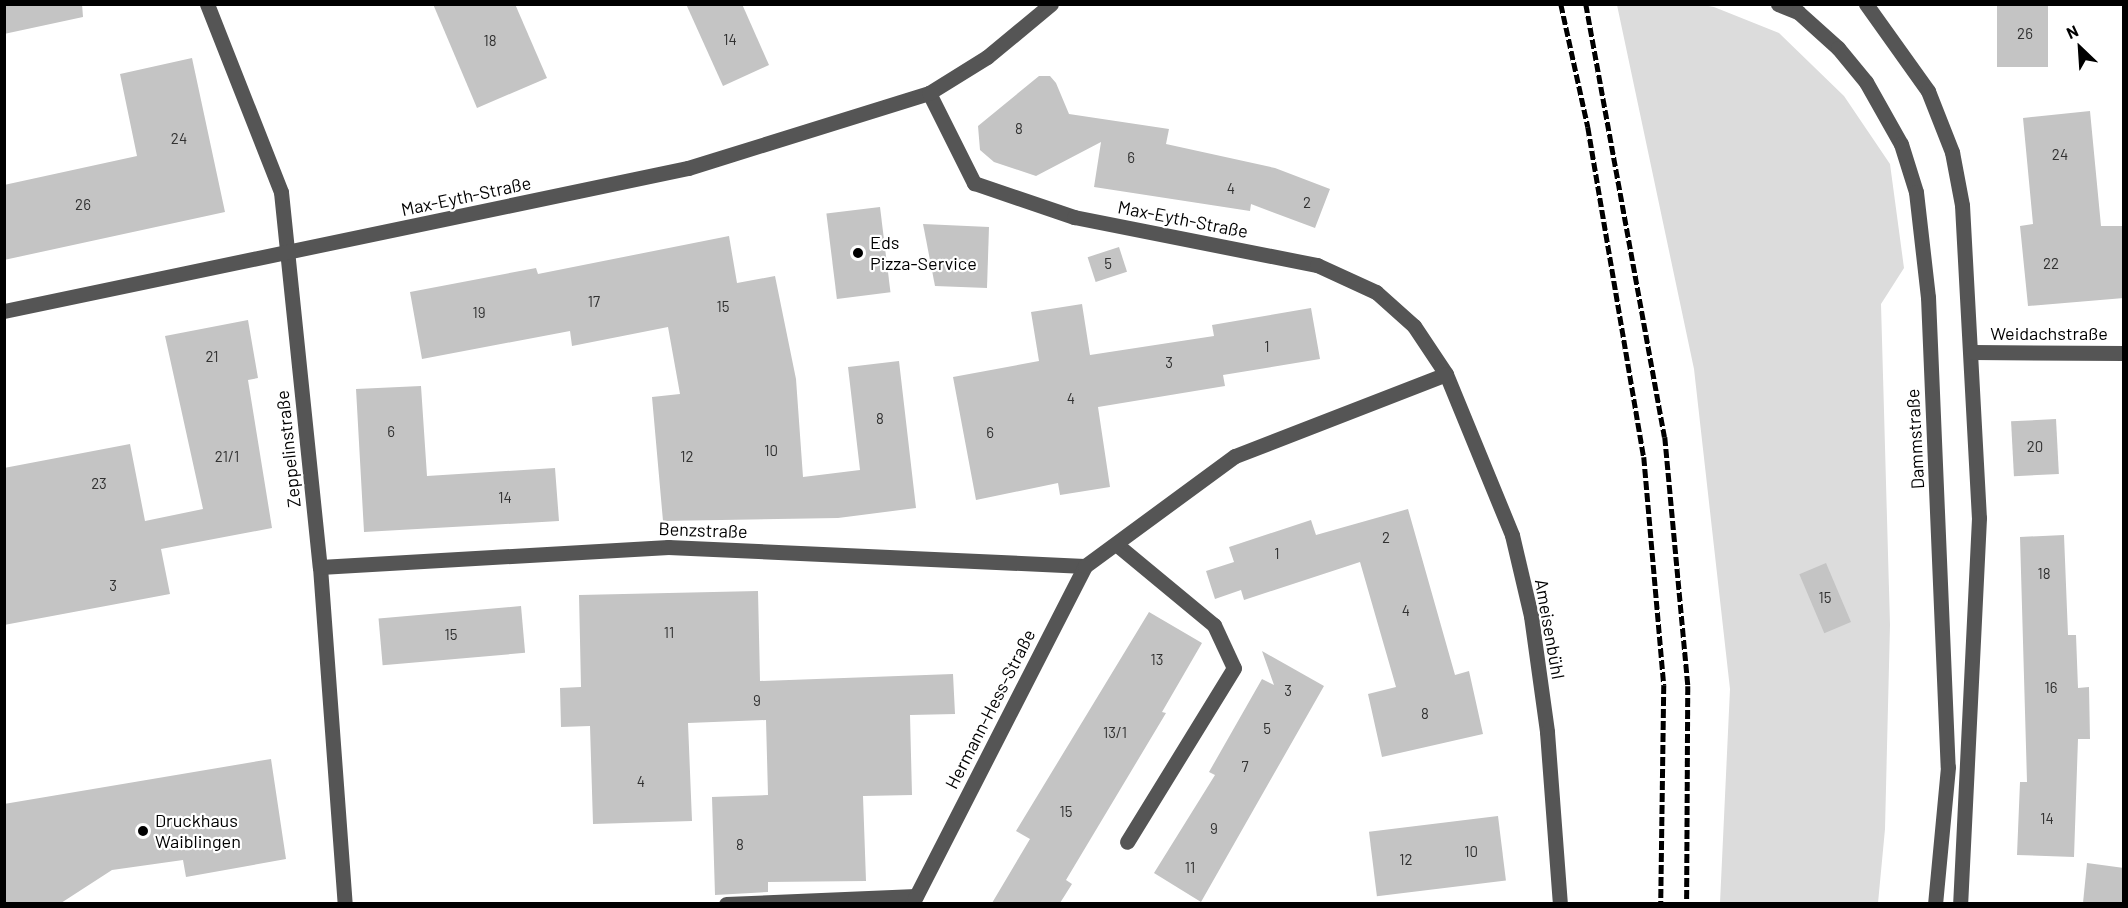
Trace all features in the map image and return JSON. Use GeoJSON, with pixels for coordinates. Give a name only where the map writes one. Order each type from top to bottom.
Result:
{"type":"FeatureCollection","features":[{"type":"Feature","properties":{"kind":"street","name":"Zeppelinstraße"},"geometry":{"type":"LineString","coordinates":[[207,4],[281,192],[320,567],[345,903]]}},
{"type":"Feature","properties":{"kind":"street","name":"Max-Eyth-Straße"},"geometry":{"type":"LineString","coordinates":[[4,311],[288,254],[688,168],[929,93],[987,57],[1051,4]]}},
{"type":"Feature","properties":{"kind":"street","name":"Dammstraße"},"geometry":{"type":"LineString","coordinates":[[1778,4],[1799,8],[1838,48],[1885,110],[1916,192],[1928,297],[1948,767],[1935,903]]}},
{"type":"Feature","properties":{"kind":"street"},"geometry":{"type":"LineString","coordinates":[[1866,4],[1928,90],[1952,152],[1962,205],[1973,352],[1977,617],[1960,903]]}},
{"type":"Feature","properties":{"kind":"street","name":"Max-Eyth-Straße"},"geometry":{"type":"LineString","coordinates":[[929,93],[974,183],[1074,218],[1317,265],[1376,292],[1414,326],[1446,374]]}},
{"type":"Feature","properties":{"kind":"street","name":"Weidachstraße"},"geometry":{"type":"LineString","coordinates":[[1973,352],[2124,353]]}},
{"type":"Feature","properties":{"kind":"street","name":"Hermann-Hess-Straße"},"geometry":{"type":"LineString","coordinates":[[914,900],[1085,566],[1235,456],[1446,374]]}},
{"type":"Feature","properties":{"kind":"street","name":"Ameisenbühl"},"geometry":{"type":"LineString","coordinates":[[1446,374],[1512,535],[1531,616],[1547,732],[1560,903]]}},
{"type":"Feature","properties":{"kind":"street"},"geometry":{"type":"LineString","coordinates":[[1116,544],[1214,625],[1234,668],[1127,842]]}},
{"type":"Feature","properties":{"kind":"street","name":"Benzstraße"},"geometry":{"type":"LineString","coordinates":[[320,567],[668,547],[1085,566]]}},
{"type":"Feature","properties":{"kind":"street"},"geometry":{"type":"LineString","coordinates":[[726,903],[914,900]]}},
{"type":"Feature","properties":{"kind":"shaded area"},"geometry":{"type":"Polygon","coordinates":[[[1697,4],[1714,7],[1779,33],[1844,96],[1890,164],[1904,268],[1881,304],[1890,625],[1885,829],[1878,903],[1720,903],[1730,689],[1694,369],[1617,5],[1697,4]]]}},
{"type":"Feature","properties":{"kind":"building"},"geometry":{"type":"Polygon","coordinates":[[[4,4],[82,4],[83,17],[4,34],[4,4]]]}},
{"type":"Feature","properties":{"kind":"building"},"geometry":{"type":"Polygon","coordinates":[[[433,4],[515,4],[547,78],[477,108],[433,4]]]}},
{"type":"Feature","properties":{"kind":"building"},"geometry":{"type":"Polygon","coordinates":[[[686,4],[742,4],[769,65],[723,86],[686,4]]]}},
{"type":"Feature","properties":{"kind":"building"},"geometry":{"type":"Polygon","coordinates":[[[1997,4],[2048,4],[2048,67],[1997,67],[1997,4]]]}},
{"type":"Feature","properties":{"kind":"building"},"geometry":{"type":"Polygon","coordinates":[[[192,58],[225,212],[4,260],[4,185],[137,156],[120,74],[192,58]]]}},
{"type":"Feature","properties":{"kind":"building"},"geometry":{"type":"Polygon","coordinates":[[[1039,76],[1050,76],[1056,83],[1069,114],[1169,129],[1166,144],[1275,168],[1330,189],[1315,228],[1251,204],[1250,211],[1094,187],[1101,142],[1036,176],[994,162],[980,150],[978,126],[1039,76]]]}},
{"type":"Feature","properties":{"kind":"building"},"geometry":{"type":"Polygon","coordinates":[[[2090,111],[2101,226],[2124,226],[2124,298],[2028,306],[2020,226],[2033,224],[2023,118],[2090,111]]]}},
{"type":"Feature","properties":{"kind":"building","name":"Eds Pizza-Service"},"geometry":{"type":"Polygon","coordinates":[[[880,207],[890,292],[837,299],[826,214],[880,207]]]}},
{"type":"Feature","properties":{"kind":"building"},"geometry":{"type":"Polygon","coordinates":[[[923,224],[989,227],[987,288],[935,286],[923,224]]]}},
{"type":"Feature","properties":{"kind":"building"},"geometry":{"type":"Polygon","coordinates":[[[729,236],[737,283],[775,276],[796,379],[803,477],[860,470],[848,367],[899,361],[916,508],[838,518],[663,521],[652,397],[680,394],[668,327],[572,346],[570,331],[422,359],[410,292],[536,268],[538,274],[729,236]]]}},
{"type":"Feature","properties":{"kind":"building"},"geometry":{"type":"Polygon","coordinates":[[[1119,247],[1127,272],[1096,282],[1088,257],[1119,247]]]}},
{"type":"Feature","properties":{"kind":"building"},"geometry":{"type":"Polygon","coordinates":[[[1082,304],[1090,355],[1214,336],[1212,325],[1311,308],[1320,359],[1223,375],[1225,386],[1098,407],[1110,487],[1060,495],[1058,483],[976,500],[953,377],[1039,361],[1031,312],[1082,304]]]}},
{"type":"Feature","properties":{"kind":"building"},"geometry":{"type":"Polygon","coordinates":[[[248,320],[258,378],[248,380],[272,528],[161,549],[170,594],[4,625],[4,468],[130,444],[145,521],[203,509],[165,336],[248,320]]]}},
{"type":"Feature","properties":{"kind":"building"},"geometry":{"type":"Polygon","coordinates":[[[421,386],[427,476],[555,468],[559,521],[364,532],[356,389],[421,386]]]}},
{"type":"Feature","properties":{"kind":"building"},"geometry":{"type":"Polygon","coordinates":[[[2056,419],[2059,474],[2014,476],[2011,421],[2056,419]]]}},
{"type":"Feature","properties":{"kind":"building"},"geometry":{"type":"Polygon","coordinates":[[[1408,509],[1455,675],[1469,671],[1483,734],[1382,757],[1368,694],[1396,687],[1360,562],[1244,600],[1241,590],[1215,599],[1206,571],[1234,562],[1229,547],[1311,520],[1316,535],[1408,509]]]}},
{"type":"Feature","properties":{"kind":"building"},"geometry":{"type":"Polygon","coordinates":[[[2064,535],[2068,635],[2076,635],[2078,688],[2089,687],[2090,739],[2078,739],[2074,857],[2017,855],[2020,782],[2027,782],[2020,537],[2064,535]]]}},
{"type":"Feature","properties":{"kind":"building"},"geometry":{"type":"Polygon","coordinates":[[[1826,563],[1851,622],[1824,633],[1799,574],[1826,563]]]}},
{"type":"Feature","properties":{"kind":"building"},"geometry":{"type":"Polygon","coordinates":[[[758,591],[760,681],[953,674],[955,714],[910,715],[912,795],[863,796],[866,881],[768,882],[768,892],[715,895],[712,797],[768,795],[766,720],[688,723],[692,821],[593,824],[590,726],[561,727],[560,688],[581,687],[579,595],[758,591]]]}},
{"type":"Feature","properties":{"kind":"building"},"geometry":{"type":"Polygon","coordinates":[[[521,606],[525,653],[383,665],[379,618],[521,606]]]}},
{"type":"Feature","properties":{"kind":"building"},"geometry":{"type":"Polygon","coordinates":[[[1149,612],[1202,643],[1162,712],[1166,713],[1066,880],[1072,884],[1060,903],[992,903],[1030,839],[1016,831],[1149,612]]]}},
{"type":"Feature","properties":{"kind":"building"},"geometry":{"type":"Polygon","coordinates":[[[1262,651],[1324,686],[1201,902],[1154,873],[1215,775],[1209,772],[1262,679],[1274,685],[1262,651]]]}},
{"type":"Feature","properties":{"kind":"building","name":"Druckhaus Waiblingen"},"geometry":{"type":"Polygon","coordinates":[[[271,759],[286,859],[186,877],[183,860],[112,870],[61,903],[4,903],[4,804],[271,759]]]}},
{"type":"Feature","properties":{"kind":"building"},"geometry":{"type":"Polygon","coordinates":[[[1498,816],[1506,881],[1377,896],[1369,832],[1498,816]]]}},
{"type":"Feature","properties":{"kind":"building"},"geometry":{"type":"Polygon","coordinates":[[[2087,863],[2124,868],[2124,903],[2083,903],[2087,863]]]}},
{"type":"Feature","properties":{"kind":"railway"},"geometry":{"type":"LineString","coordinates":[[1561,4],[1588,127],[1644,457],[1664,685],[1661,904]]}},
{"type":"Feature","properties":{"kind":"railway"},"geometry":{"type":"LineString","coordinates":[[1586,4],[1665,437],[1688,686],[1687,904]]}},
{"type":"Feature","properties":{"kind":"place","name":"Eds Pizza-Service"},"geometry":{"type":"Point","coordinates":[858,253]}},
{"type":"Feature","properties":{"kind":"place","name":"Druckhaus Waiblingen"},"geometry":{"type":"Point","coordinates":[143,831]}}]}
